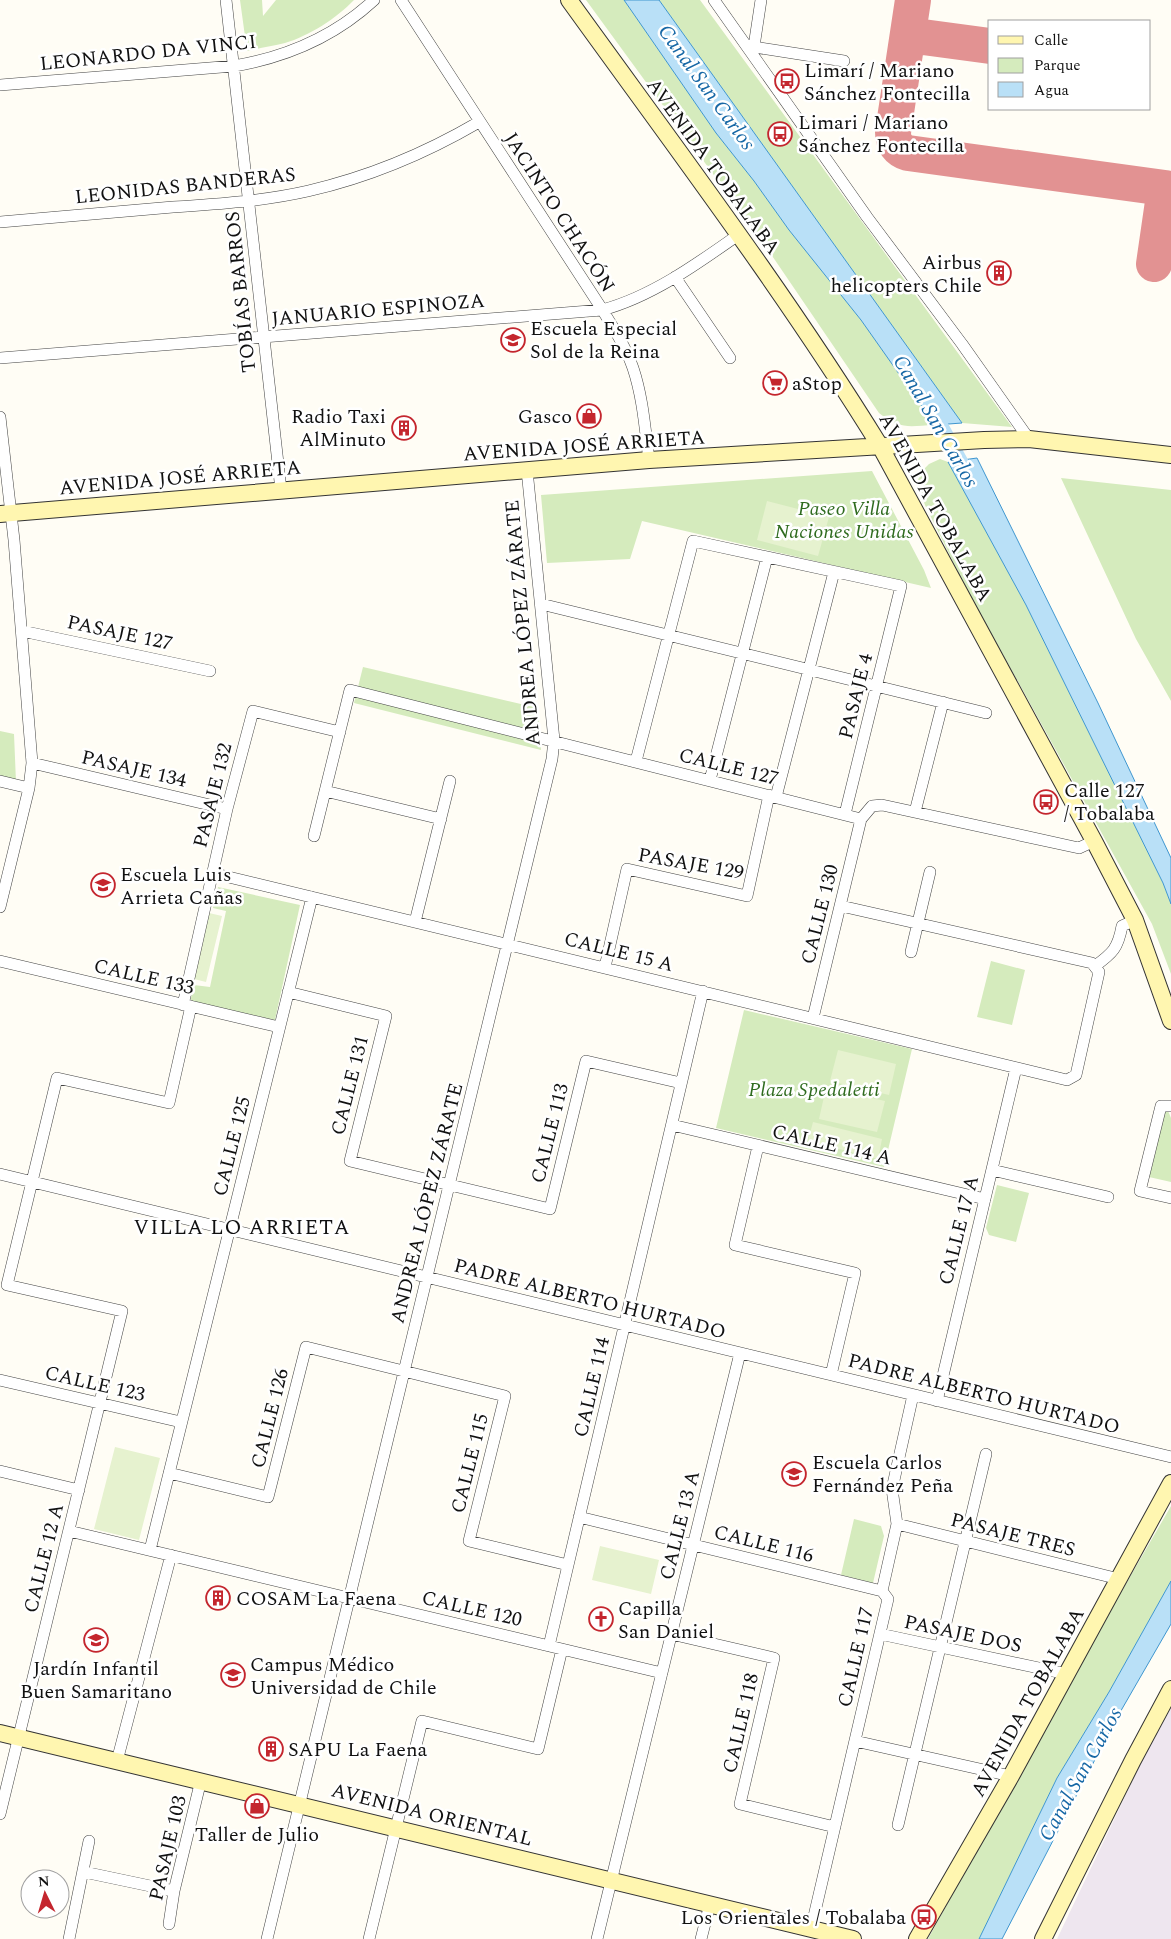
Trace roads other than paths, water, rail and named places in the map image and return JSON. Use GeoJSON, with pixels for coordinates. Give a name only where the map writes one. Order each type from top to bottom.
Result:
{"type":"FeatureCollection","features":[{"type":"Feature","properties":{"kind":"main road","name":"AVENIDA TOBALABA"},"geometry":{"type":"LineString","coordinates":[[569,0],[738,235],[852,400],[880,446],[1135,920],[1171,1021]]}},
{"type":"Feature","properties":{"kind":"main road","name":"AVENIDA JOSÉ ARRIETA"},"geometry":{"type":"LineString","coordinates":[[6,513],[649,460],[984,440],[1029,439],[1171,454]]}},
{"type":"Feature","properties":{"kind":"main road","name":"AVENIDA TOBALABA"},"geometry":{"type":"LineString","coordinates":[[917,1939],[1011,1776],[1171,1483]]}},
{"type":"Feature","properties":{"kind":"main road"},"geometry":{"type":"LineString","coordinates":[[1044,1939],[1133,1760],[1171,1689]]}},
{"type":"Feature","properties":{"kind":"main road","name":"AVENIDA ORIENTAL"},"geometry":{"type":"LineString","coordinates":[[0,1733],[396,1827],[852,1939]]}},
{"type":"Feature","properties":{"kind":"street","name":"TOBÍAS BARROS"},"geometry":{"type":"LineString","coordinates":[[226,0],[282,490]]}},
{"type":"Feature","properties":{"kind":"street","name":"LEONARDO DA VINCI"},"geometry":{"type":"LineString","coordinates":[[0,85],[234,66],[259,62],[302,48],[344,24],[374,0]]}},
{"type":"Feature","properties":{"kind":"street","name":"JACINTO CHACÓN"},"geometry":{"type":"LineString","coordinates":[[401,0],[602,310],[626,353],[637,383],[649,460]]}},
{"type":"Feature","properties":{"kind":"street"},"geometry":{"type":"LineString","coordinates":[[714,0],[754,51],[867,217],[962,344],[1029,439]]}},
{"type":"Feature","properties":{"kind":"street"},"geometry":{"type":"LineString","coordinates":[[754,51],[761,0]]}},
{"type":"Feature","properties":{"kind":"street"},"geometry":{"type":"LineString","coordinates":[[754,51],[844,61]]}},
{"type":"Feature","properties":{"kind":"street","name":"LEONIDAS BANDERAS"},"geometry":{"type":"LineString","coordinates":[[0,222],[249,201],[307,191],[363,176],[423,152],[480,122]]}},
{"type":"Feature","properties":{"kind":"street","name":"JANUARIO ESPINOZA"},"geometry":{"type":"LineString","coordinates":[[0,358],[602,310],[626,303],[675,277],[738,235]]}},
{"type":"Feature","properties":{"kind":"street"},"geometry":{"type":"LineString","coordinates":[[675,277],[730,358]]}},
{"type":"Feature","properties":{"kind":"street"},"geometry":{"type":"LineString","coordinates":[[0,418],[6,513],[22,631],[32,764],[29,788],[5,870],[0,907]]}},
{"type":"Feature","properties":{"kind":"street","name":"ANDREA LÓPEZ ZÁRATE"},"geometry":{"type":"LineString","coordinates":[[267,1939],[550,769],[554,740],[528,470]]}},
{"type":"Feature","properties":{"kind":"street"},"geometry":{"type":"LineString","coordinates":[[636,761],[693,541],[834,572]]}},
{"type":"Feature","properties":{"kind":"street"},"geometry":{"type":"LineString","coordinates":[[710,780],[767,557]]}},
{"type":"Feature","properties":{"kind":"street","name":"PASAJE 4"},"geometry":{"type":"LineString","coordinates":[[834,572],[901,586],[845,814]]}},
{"type":"Feature","properties":{"kind":"street","name":"PASAJE 129"},"geometry":{"type":"LineString","coordinates":[[605,968],[627,869],[747,896],[834,572]]}},
{"type":"Feature","properties":{"kind":"street"},"geometry":{"type":"LineString","coordinates":[[541,604],[986,713]]}},
{"type":"Feature","properties":{"kind":"street","name":"PASAJE 127"},"geometry":{"type":"LineString","coordinates":[[22,631],[210,670]]}},
{"type":"Feature","properties":{"kind":"street","name":"CALLE 127"},"geometry":{"type":"LineString","coordinates":[[340,732],[350,690],[862,819]]}},
{"type":"Feature","properties":{"kind":"street"},"geometry":{"type":"LineString","coordinates":[[915,812],[944,702]]}},
{"type":"Feature","properties":{"kind":"street","name":"PASAJE 132"},"geometry":{"type":"LineString","coordinates":[[31,1182],[57,1078],[168,1103],[212,873],[253,711],[340,732]]}},
{"type":"Feature","properties":{"kind":"street"},"geometry":{"type":"LineString","coordinates":[[314,836],[340,732]]}},
{"type":"Feature","properties":{"kind":"street","name":"PASAJE 134"},"geometry":{"type":"LineString","coordinates":[[32,764],[227,809]]}},
{"type":"Feature","properties":{"kind":"street"},"geometry":{"type":"LineString","coordinates":[[0,781],[29,788]]}},
{"type":"Feature","properties":{"kind":"street"},"geometry":{"type":"LineString","coordinates":[[415,922],[450,781]]}},
{"type":"Feature","properties":{"kind":"street"},"geometry":{"type":"LineString","coordinates":[[325,791],[441,819]]}},
{"type":"Feature","properties":{"kind":"street"},"geometry":{"type":"LineString","coordinates":[[862,819],[872,806],[882,805],[1079,848],[1094,841]]}},
{"type":"Feature","properties":{"kind":"street","name":"CALLE 130"},"geometry":{"type":"LineString","coordinates":[[813,1018],[862,819]]}},
{"type":"Feature","properties":{"kind":"street"},"geometry":{"type":"LineString","coordinates":[[911,952],[930,872]]}},
{"type":"Feature","properties":{"kind":"street","name":"CALLE 15 A"},"geometry":{"type":"LineString","coordinates":[[212,873],[1067,1080],[1076,1076],[1099,972],[1095,966]]}},
{"type":"Feature","properties":{"kind":"street","name":"CALLE 125"},"geometry":{"type":"LineString","coordinates":[[150,1550],[312,897]]}},
{"type":"Feature","properties":{"kind":"street"},"geometry":{"type":"LineString","coordinates":[[840,906],[1068,957],[1092,963],[1095,966],[1108,956],[1119,942],[1122,926],[1135,920]]}},
{"type":"Feature","properties":{"kind":"street","name":"CALLE 133"},"geometry":{"type":"LineString","coordinates":[[0,961],[279,1028]]}},
{"type":"Feature","properties":{"kind":"street","name":"CALLE 114"},"geometry":{"type":"LineString","coordinates":[[549,1646],[703,991]]}},
{"type":"Feature","properties":{"kind":"street","name":"CALLE 131"},"geometry":{"type":"LineString","coordinates":[[288,992],[386,1016],[350,1161],[449,1185]]}},
{"type":"Feature","properties":{"kind":"street","name":"CALLE 113"},"geometry":{"type":"LineString","coordinates":[[449,1185],[550,1209],[586,1060],[681,1084]]}},
{"type":"Feature","properties":{"kind":"street","name":"CALLE 17 A"},"geometry":{"type":"LineString","coordinates":[[936,1401],[1016,1068]]}},
{"type":"Feature","properties":{"kind":"street"},"geometry":{"type":"LineString","coordinates":[[1171,1106],[1161,1106],[1140,1191],[1171,1198]]}},
{"type":"Feature","properties":{"kind":"street","name":"CALLE 114 A"},"geometry":{"type":"LineString","coordinates":[[672,1125],[985,1199]]}},
{"type":"Feature","properties":{"kind":"street"},"geometry":{"type":"LineString","coordinates":[[758,1146],[735,1245],[856,1273],[831,1375]]}},
{"type":"Feature","properties":{"kind":"street"},"geometry":{"type":"LineString","coordinates":[[992,1170],[1108,1197]]}},
{"type":"Feature","properties":{"kind":"street","name":"PADRE ALBERTO HURTADO"},"geometry":{"type":"LineString","coordinates":[[0,1174],[1171,1458]]}},
{"type":"Feature","properties":{"kind":"street","name":"CALLE 12 A"},"geometry":{"type":"LineString","coordinates":[[0,1814],[122,1311],[7,1285],[31,1182]]}},
{"type":"Feature","properties":{"kind":"street","name":"CALLE 126"},"geometry":{"type":"LineString","coordinates":[[169,1473],[268,1497],[306,1347],[404,1371]]}},
{"type":"Feature","properties":{"kind":"street","name":"CALLE 13 A"},"geometry":{"type":"LineString","coordinates":[[597,1939],[740,1353]]}},
{"type":"Feature","properties":{"kind":"street","name":"CALLE 115"},"geometry":{"type":"LineString","coordinates":[[404,1371],[505,1396],[469,1541],[568,1565]]}},
{"type":"Feature","properties":{"kind":"street","name":"CALLE 123"},"geometry":{"type":"LineString","coordinates":[[0,1380],[182,1422]]}},
{"type":"Feature","properties":{"kind":"street","name":"CALLE 117"},"geometry":{"type":"LineString","coordinates":[[811,1929],[888,1599],[882,1591],[897,1524],[892,1489],[913,1395]]}},
{"type":"Feature","properties":{"kind":"street"},"geometry":{"type":"LineString","coordinates":[[898,1825],[986,1454]]}},
{"type":"Feature","properties":{"kind":"street"},"geometry":{"type":"LineString","coordinates":[[0,1471],[79,1490]]}},
{"type":"Feature","properties":{"kind":"street","name":"CALLE 116"},"geometry":{"type":"LineString","coordinates":[[579,1517],[882,1591]]}},
{"type":"Feature","properties":{"kind":"street","name":"PASAJE TRES"},"geometry":{"type":"LineString","coordinates":[[897,1524],[1119,1579]]}},
{"type":"Feature","properties":{"kind":"street","name":"CALLE 120"},"geometry":{"type":"LineString","coordinates":[[69,1531],[662,1673]]}},
{"type":"Feature","properties":{"kind":"street"},"geometry":{"type":"LineString","coordinates":[[117,1760],[171,1555]]}},
{"type":"Feature","properties":{"kind":"street","name":"CALLE 118"},"geometry":{"type":"LineString","coordinates":[[671,1634],[774,1658],[740,1804],[835,1827]]}},
{"type":"Feature","properties":{"kind":"street","name":"PASAJE DOS"},"geometry":{"type":"LineString","coordinates":[[880,1634],[1067,1674]]}},
{"type":"Feature","properties":{"kind":"street"},"geometry":{"type":"LineString","coordinates":[[369,1939],[422,1721],[538,1749],[562,1649]]}},
{"type":"Feature","properties":{"kind":"street"},"geometry":{"type":"LineString","coordinates":[[855,1741],[1011,1776]]}},
{"type":"Feature","properties":{"kind":"street","name":"PASAJE 103"},"geometry":{"type":"LineString","coordinates":[[169,1924],[174,1891],[201,1780]]}},
{"type":"Feature","properties":{"kind":"street"},"geometry":{"type":"LineString","coordinates":[[69,1939],[89,1841]]}},
{"type":"Feature","properties":{"kind":"street"},"geometry":{"type":"LineString","coordinates":[[84,1872],[174,1891]]}},
{"type":"Feature","properties":{"kind":"street"},"geometry":{"type":"LineString","coordinates":[[701,1939],[710,1904]]}},
{"type":"Feature","properties":{"kind":"water"},"geometry":{"type":"Polygon","coordinates":[[[624,0],[659,0],[962,423],[935,425],[861,320],[789,230],[716,133],[624,0]]]}},
{"type":"Feature","properties":{"kind":"water"},"geometry":{"type":"Polygon","coordinates":[[[977,458],[1098,703],[1171,858],[1171,904],[1163,883],[1026,605],[948,462],[977,458]]]}},
{"type":"Feature","properties":{"kind":"water"},"geometry":{"type":"Polygon","coordinates":[[[1171,1581],[1171,1624],[1115,1721],[1002,1939],[979,1939],[1057,1778],[1109,1692],[1171,1581]]]}},
{"type":"Feature","properties":{"kind":"waterway","name":"Canal San Carlos"},"geometry":{"type":"LineString","coordinates":[[932,409],[969,476]]}},
{"type":"Feature","properties":{"kind":"place","name":"Limarí / Mariano Sánchez Fontecilla"},"geometry":{"type":"Point","coordinates":[787,81]}},
{"type":"Feature","properties":{"kind":"place","name":"Limari / Mariano Sánchez Fontecilla"},"geometry":{"type":"Point","coordinates":[780,134]}},
{"type":"Feature","properties":{"kind":"place","name":"Airbus helicopters Chile"},"geometry":{"type":"Point","coordinates":[999,273]}},
{"type":"Feature","properties":{"kind":"place","name":"Escuela Especial Sol de la Reina"},"geometry":{"type":"Point","coordinates":[513,340]}},
{"type":"Feature","properties":{"kind":"place","name":"aStop"},"geometry":{"type":"Point","coordinates":[775,383]}},
{"type":"Feature","properties":{"kind":"place","name":"Gasco"},"geometry":{"type":"Point","coordinates":[589,416]}},
{"type":"Feature","properties":{"kind":"place","name":"Radio Taxi AlMinuto"},"geometry":{"type":"Point","coordinates":[404,428]}},
{"type":"Feature","properties":{"kind":"place","name":"Calle 127 / Tobalaba"},"geometry":{"type":"Point","coordinates":[1046,802]}},
{"type":"Feature","properties":{"kind":"place","name":"Escuela Luis Arrieta Cañas"},"geometry":{"type":"Point","coordinates":[103,885]}},
{"type":"Feature","properties":{"kind":"place","name":"Escuela Carlos Fernández Peña"},"geometry":{"type":"Point","coordinates":[794,1474]}},
{"type":"Feature","properties":{"kind":"place","name":"COSAM La Faena"},"geometry":{"type":"Point","coordinates":[218,1598]}},
{"type":"Feature","properties":{"kind":"place","name":"Capilla San Daniel"},"geometry":{"type":"Point","coordinates":[601,1619]}},
{"type":"Feature","properties":{"kind":"place","name":"Jardín Infantil Buen Samaritano"},"geometry":{"type":"Point","coordinates":[96,1640]}},
{"type":"Feature","properties":{"kind":"place","name":"Campus Médico Universidad de Chile"},"geometry":{"type":"Point","coordinates":[233,1675]}},
{"type":"Feature","properties":{"kind":"place","name":"SAPU La Faena"},"geometry":{"type":"Point","coordinates":[271,1749]}},
{"type":"Feature","properties":{"kind":"place","name":"Taller de Julio"},"geometry":{"type":"Point","coordinates":[257,1806]}},
{"type":"Feature","properties":{"kind":"place","name":"Los Orientales / Tobalaba"},"geometry":{"type":"Point","coordinates":[924,1917]}},
{"type":"Feature","properties":{"kind":"district","name":"VILLA LO ARRIETA"},"geometry":{"type":"Point","coordinates":[242,1227]}},
{"type":"Feature","properties":{"kind":"park label","name":"Paseo Villa Naciones Unidas"},"geometry":{"type":"Point","coordinates":[844,520]}},
{"type":"Feature","properties":{"kind":"park label","name":"Plaza Spedaletti"},"geometry":{"type":"Point","coordinates":[814,1089]}}]}
